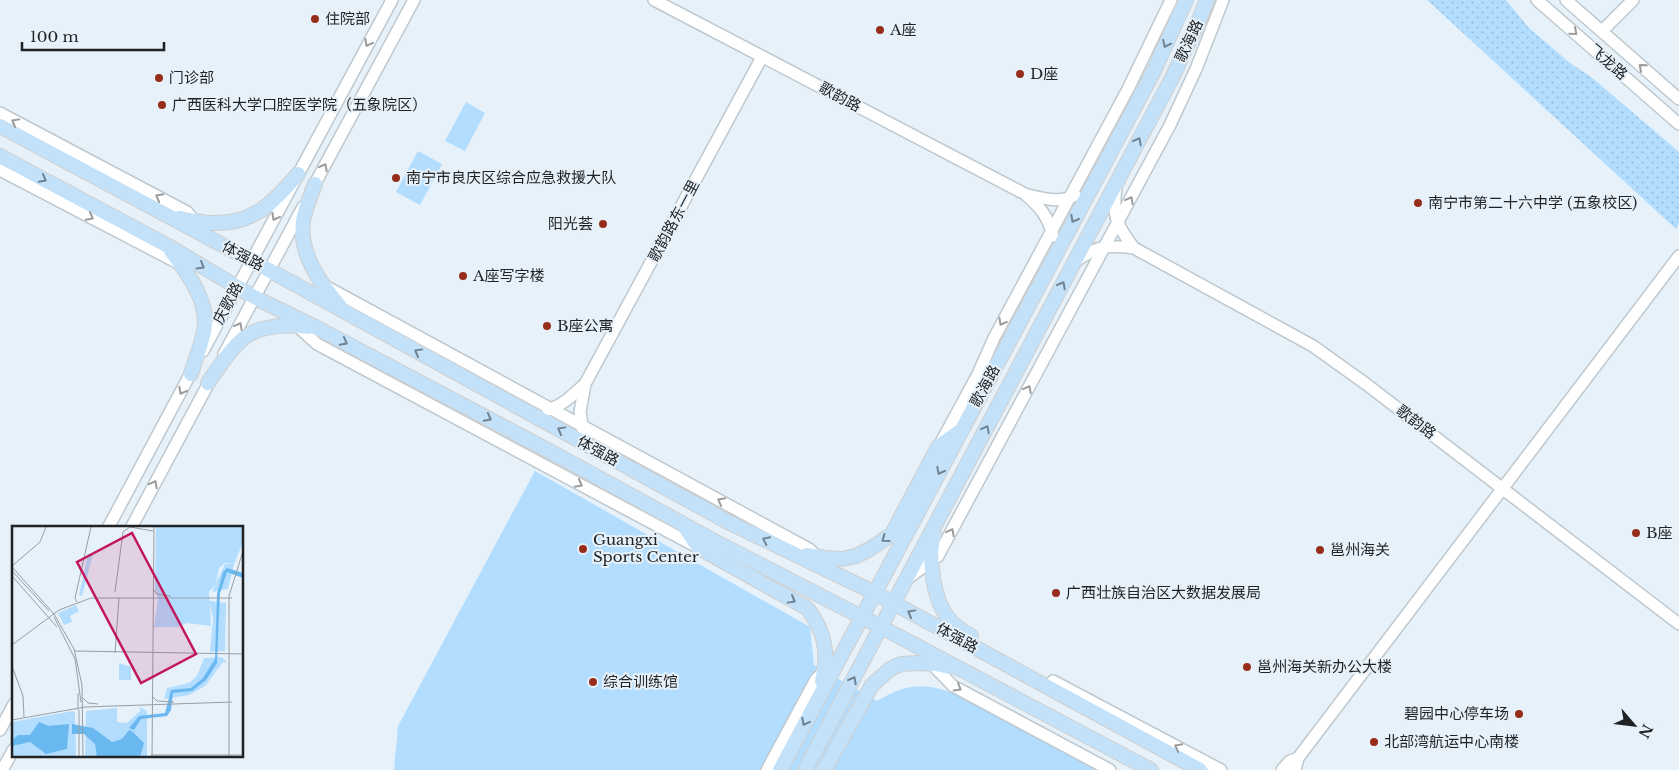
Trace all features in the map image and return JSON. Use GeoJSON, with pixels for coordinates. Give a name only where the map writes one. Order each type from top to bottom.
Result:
{"type":"FeatureCollection","features":[{"type":"Feature","properties":{"kind":"main road","name":"歌海路"},"geometry":{"type":"LineString","coordinates":[[780,770],[1154,70],[1186,0]]}},
{"type":"Feature","properties":{"kind":"main road","name":"歌海路"},"geometry":{"type":"LineString","coordinates":[[805,770],[1172,78],[1207,0]]}},
{"type":"Feature","properties":{"kind":"main road","name":"体强路"},"geometry":{"type":"LineString","coordinates":[[0,126],[269,270],[726,521],[875,593],[1200,770]]}},
{"type":"Feature","properties":{"kind":"main road","name":"体强路"},"geometry":{"type":"LineString","coordinates":[[0,156],[168,246],[280,311],[321,330],[1151,770]]}},
{"type":"Feature","properties":{"kind":"main road"},"geometry":{"type":"LineString","coordinates":[[171,217],[213,223],[249,217],[261,211],[277,198],[298,174]]}},
{"type":"Feature","properties":{"kind":"main road"},"geometry":{"type":"LineString","coordinates":[[315,184],[303,222],[303,240],[307,255],[324,286],[344,312]]}},
{"type":"Feature","properties":{"kind":"main road"},"geometry":{"type":"LineString","coordinates":[[168,246],[197,290],[203,311],[204,331],[191,374]]}},
{"type":"Feature","properties":{"kind":"main road"},"geometry":{"type":"LineString","coordinates":[[208,383],[230,352],[245,337],[261,330],[297,326],[321,330]]}},
{"type":"Feature","properties":{"kind":"main road"},"geometry":{"type":"LineString","coordinates":[[788,551],[842,559],[870,550],[892,534],[938,448],[962,430]]}},
{"type":"Feature","properties":{"kind":"main road"},"geometry":{"type":"LineString","coordinates":[[940,516],[932,542],[931,561],[936,591],[948,618],[962,632],[1054,680],[1077,703]]}},
{"type":"Feature","properties":{"kind":"main road"},"geometry":{"type":"LineString","coordinates":[[682,523],[699,548],[807,608],[818,622],[824,640],[825,671],[816,702]]}},
{"type":"Feature","properties":{"kind":"main road"},"geometry":{"type":"LineString","coordinates":[[824,770],[872,685],[890,669],[900,664],[931,664],[963,670]]}},
{"type":"Feature","properties":{"kind":"street","name":"庆歌路"},"geometry":{"type":"LineString","coordinates":[[109,526],[392,0]]}},
{"type":"Feature","properties":{"kind":"street","name":"庆歌路"},"geometry":{"type":"LineString","coordinates":[[132,526],[414,0]]}},
{"type":"Feature","properties":{"kind":"street","name":"歌韵路"},"geometry":{"type":"LineString","coordinates":[[654,0],[1026,194],[1045,199],[1070,198]]}},
{"type":"Feature","properties":{"kind":"street"},"geometry":{"type":"LineString","coordinates":[[938,448],[978,374],[994,338],[1128,90],[1171,0]]}},
{"type":"Feature","properties":{"kind":"street"},"geometry":{"type":"LineString","coordinates":[[906,579],[938,556],[1170,125],[1196,70],[1223,0]]}},
{"type":"Feature","properties":{"kind":"street","name":"飞龙路"},"geometry":{"type":"LineString","coordinates":[[1537,0],[1679,124]]}},
{"type":"Feature","properties":{"kind":"street","name":"飞龙路"},"geometry":{"type":"LineString","coordinates":[[1566,0],[1679,99]]}},
{"type":"Feature","properties":{"kind":"street"},"geometry":{"type":"LineString","coordinates":[[1602,31],[1634,0]]}},
{"type":"Feature","properties":{"kind":"street","name":"歌韵路东一里"},"geometry":{"type":"LineString","coordinates":[[586,444],[580,412],[585,384],[762,57]]}},
{"type":"Feature","properties":{"kind":"street"},"geometry":{"type":"LineString","coordinates":[[0,113],[186,212],[210,238]]}},
{"type":"Feature","properties":{"kind":"street"},"geometry":{"type":"LineString","coordinates":[[326,121],[344,130]]}},
{"type":"Feature","properties":{"kind":"street"},"geometry":{"type":"LineString","coordinates":[[0,170],[181,265]]}},
{"type":"Feature","properties":{"kind":"street"},"geometry":{"type":"LineString","coordinates":[[1070,198],[1082,191],[1099,172]]}},
{"type":"Feature","properties":{"kind":"street"},"geometry":{"type":"LineString","coordinates":[[1117,182],[1113,204],[1117,223],[1121,232],[1134,248]]}},
{"type":"Feature","properties":{"kind":"street","name":"歌韵路"},"geometry":{"type":"LineString","coordinates":[[1026,194],[1041,208],[1052,232],[1055,255]]}},
{"type":"Feature","properties":{"kind":"street"},"geometry":{"type":"LineString","coordinates":[[1073,262],[1090,251],[1105,246],[1134,248]]}},
{"type":"Feature","properties":{"kind":"street","name":"歌韵路"},"geometry":{"type":"LineString","coordinates":[[1134,248],[1313,346],[1366,384],[1679,624]]}},
{"type":"Feature","properties":{"kind":"street"},"geometry":{"type":"LineString","coordinates":[[1295,770],[1298,758],[1679,256]]}},
{"type":"Feature","properties":{"kind":"street"},"geometry":{"type":"LineString","coordinates":[[324,286],[809,549],[834,574]]}},
{"type":"Feature","properties":{"kind":"street"},"geometry":{"type":"LineString","coordinates":[[280,311],[317,344],[699,548]]}},
{"type":"Feature","properties":{"kind":"street","name":"歌韵路东一里"},"geometry":{"type":"LineString","coordinates":[[533,415],[551,409],[570,398],[585,384]]}},
{"type":"Feature","properties":{"kind":"street"},"geometry":{"type":"LineString","coordinates":[[911,642],[953,686],[1110,770]]}},
{"type":"Feature","properties":{"kind":"street"},"geometry":{"type":"LineString","coordinates":[[767,770],[816,679],[839,660]]}},
{"type":"Feature","properties":{"kind":"street"},"geometry":{"type":"LineString","coordinates":[[1054,680],[1221,770]]}},
{"type":"Feature","properties":{"kind":"street"},"geometry":{"type":"LineString","coordinates":[[0,730],[12,708]]}},
{"type":"Feature","properties":{"kind":"street"},"geometry":{"type":"LineString","coordinates":[[2,770],[12,752]]}},
{"type":"Feature","properties":{"kind":"street"},"geometry":{"type":"LineString","coordinates":[[1282,770],[1290,761],[1298,758]]}},
{"type":"Feature","properties":{"kind":"shaded area"},"geometry":{"type":"Polygon","coordinates":[[[1427,0],[1506,0],[1529,28],[1570,63],[1590,76],[1679,152],[1679,224],[1676,229],[1427,0]]]}},
{"type":"Feature","properties":{"kind":"shaded area"},"geometry":{"type":"Polygon","coordinates":[[[466,102],[485,113],[465,151],[445,141],[466,102]]]}},
{"type":"Feature","properties":{"kind":"shaded area"},"geometry":{"type":"Polygon","coordinates":[[[418,151],[442,164],[420,205],[396,192],[418,151]]]}},
{"type":"Feature","properties":{"kind":"shaded area","name":"Guangxi Sports Center"},"geometry":{"type":"Polygon","coordinates":[[[535,471],[810,627],[814,665],[877,701],[910,687],[919,686],[939,689],[963,697],[1109,770],[394,770],[398,726],[535,471]]]}},
{"type":"Feature","properties":{"kind":"place","name":"住院部"},"geometry":{"type":"Point","coordinates":[315,19]}},
{"type":"Feature","properties":{"kind":"place","name":"A座"},"geometry":{"type":"Point","coordinates":[880,30]}},
{"type":"Feature","properties":{"kind":"place","name":"D座"},"geometry":{"type":"Point","coordinates":[1020,74]}},
{"type":"Feature","properties":{"kind":"place","name":"门诊部"},"geometry":{"type":"Point","coordinates":[159,78]}},
{"type":"Feature","properties":{"kind":"place","name":"广西医科大学口腔医学院（五象院区）"},"geometry":{"type":"Point","coordinates":[162,105]}},
{"type":"Feature","properties":{"kind":"place","name":"南宁市良庆区综合应急救援大队"},"geometry":{"type":"Point","coordinates":[396,178]}},
{"type":"Feature","properties":{"kind":"place","name":"南宁市第二十六中学 (五象校区)"},"geometry":{"type":"Point","coordinates":[1418,203]}},
{"type":"Feature","properties":{"kind":"place","name":"阳光荟"},"geometry":{"type":"Point","coordinates":[603,224]}},
{"type":"Feature","properties":{"kind":"place","name":"A座写字楼"},"geometry":{"type":"Point","coordinates":[463,276]}},
{"type":"Feature","properties":{"kind":"place","name":"B座公寓"},"geometry":{"type":"Point","coordinates":[547,326]}},
{"type":"Feature","properties":{"kind":"place","name":"B座"},"geometry":{"type":"Point","coordinates":[1636,533]}},
{"type":"Feature","properties":{"kind":"place","name":"Guangxi Sports Center"},"geometry":{"type":"Point","coordinates":[583,549]}},
{"type":"Feature","properties":{"kind":"place","name":"邕州海关"},"geometry":{"type":"Point","coordinates":[1320,550]}},
{"type":"Feature","properties":{"kind":"place","name":"广西壮族自治区大数据发展局"},"geometry":{"type":"Point","coordinates":[1056,593]}},
{"type":"Feature","properties":{"kind":"place","name":"邕州海关新办公大楼"},"geometry":{"type":"Point","coordinates":[1247,667]}},
{"type":"Feature","properties":{"kind":"place","name":"综合训练馆"},"geometry":{"type":"Point","coordinates":[593,682]}},
{"type":"Feature","properties":{"kind":"place","name":"碧园中心停车场"},"geometry":{"type":"Point","coordinates":[1519,714]}},
{"type":"Feature","properties":{"kind":"place","name":"北部湾航运中心南楼"},"geometry":{"type":"Point","coordinates":[1374,742]}}]}
